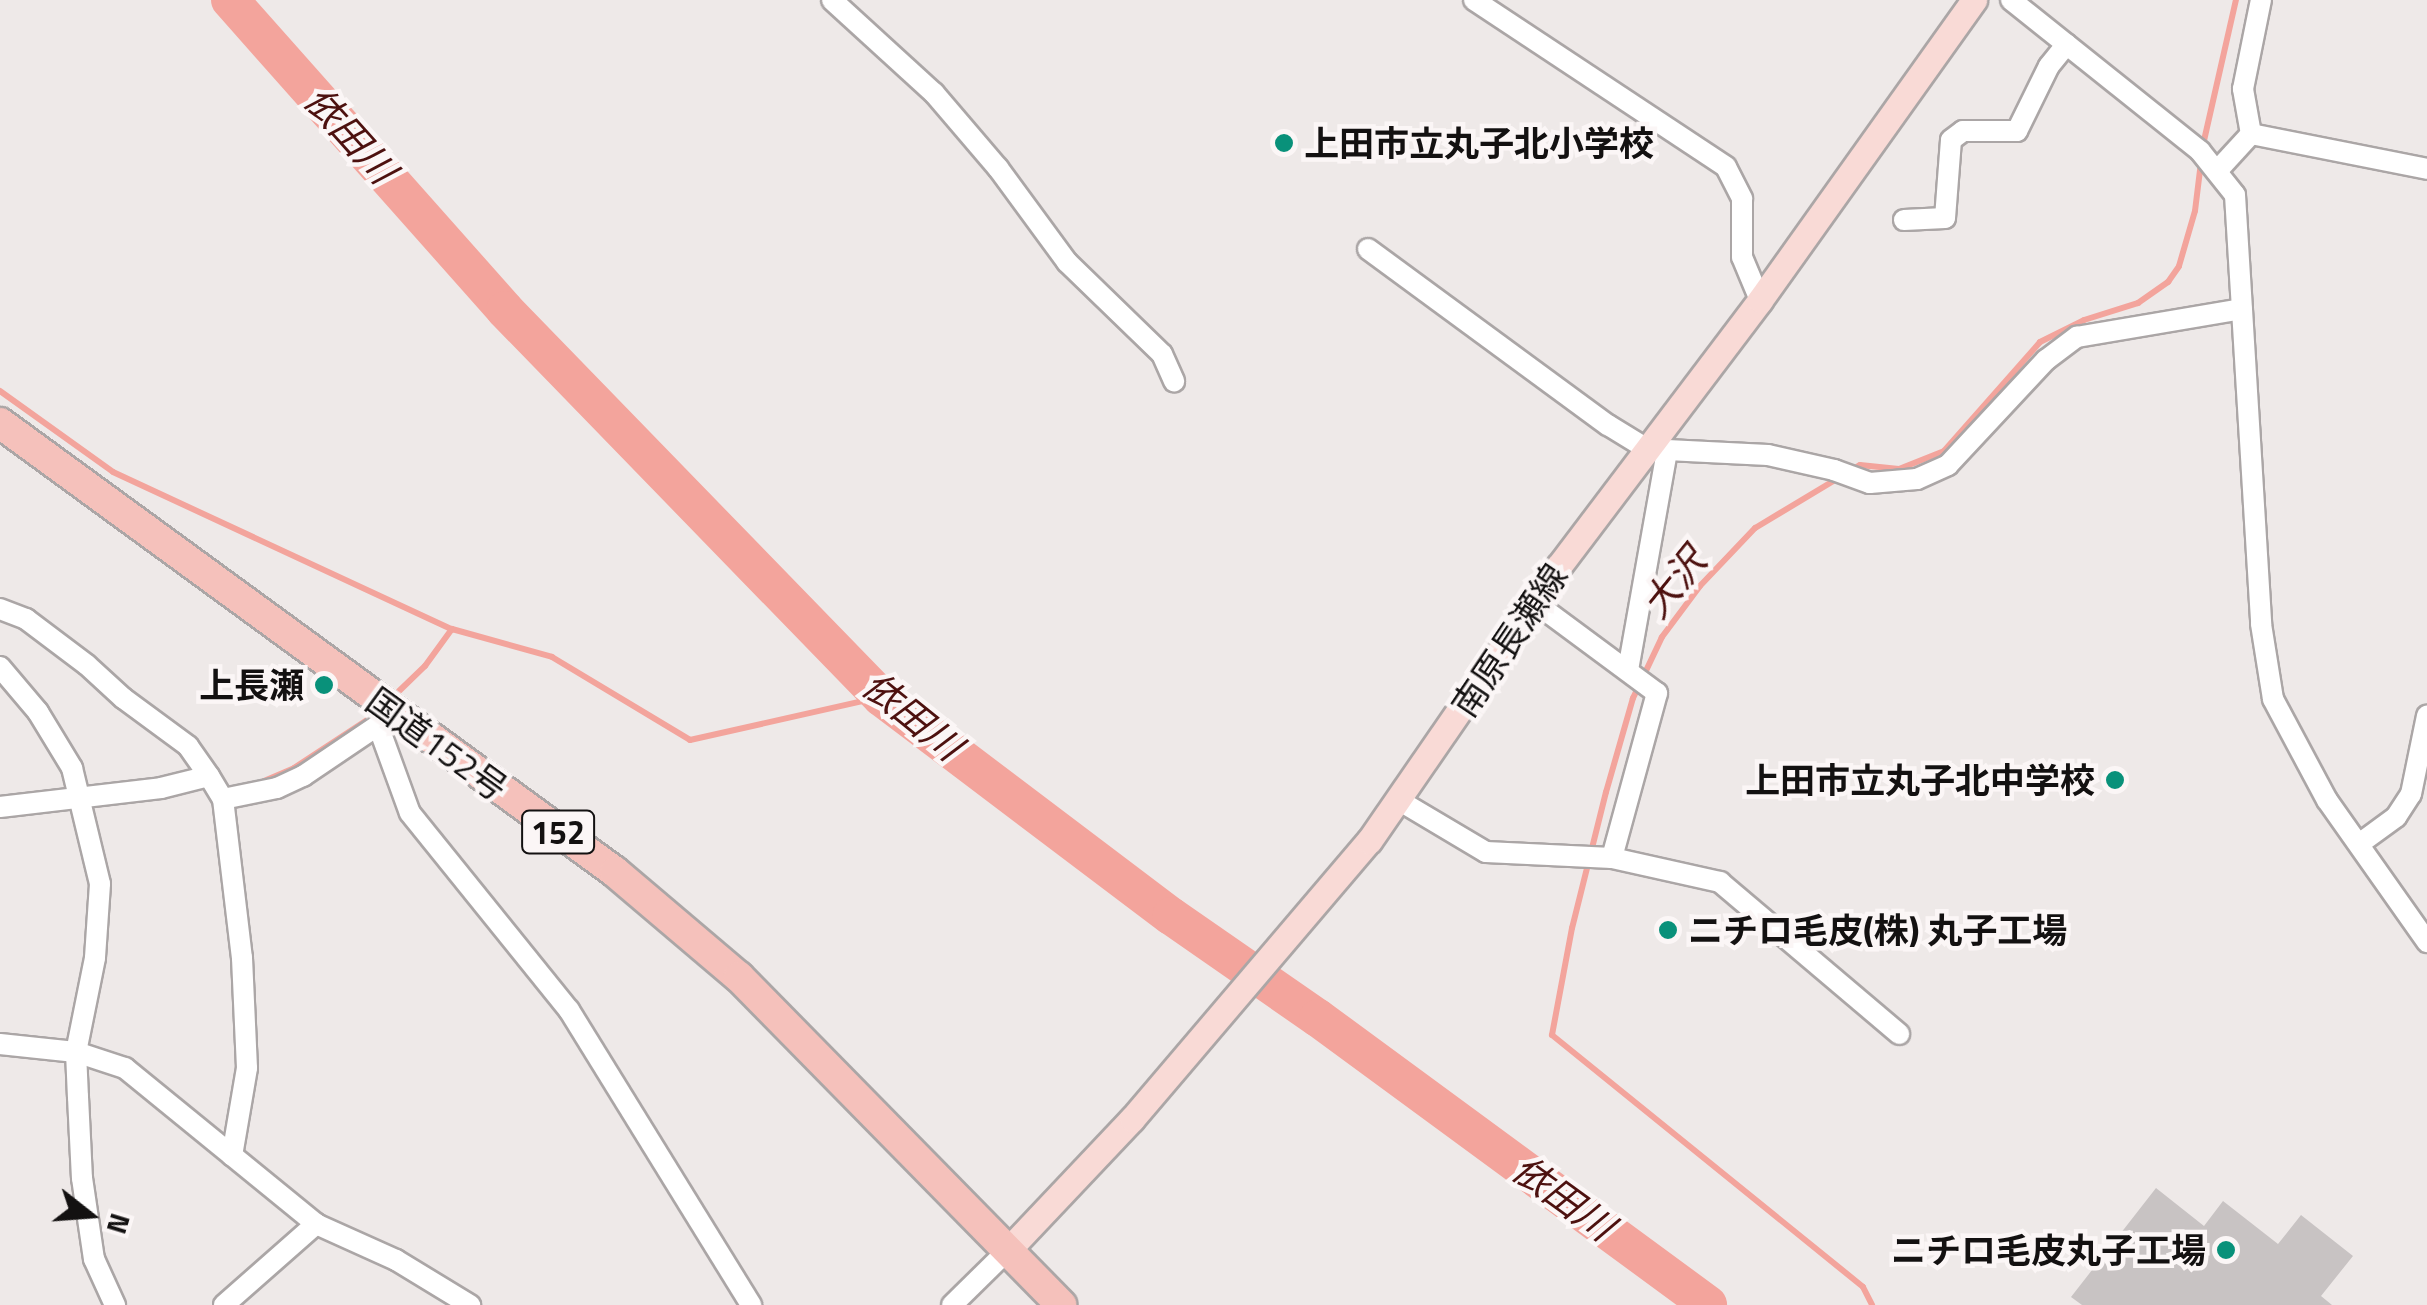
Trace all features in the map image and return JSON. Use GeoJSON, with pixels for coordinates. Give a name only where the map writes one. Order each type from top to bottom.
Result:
{"type":"FeatureCollection","features":[{"type":"Feature","properties":{"kind":"highway","name":"国道152号"},"geometry":{"type":"LineString","coordinates":[[0,423],[386,720],[615,872],[739,977],[1061,1305]]}},
{"type":"Feature","properties":{"kind":"main road","name":"南原長瀬線"},"geometry":{"type":"LineString","coordinates":[[1008,1250],[1132,1119],[1369,842],[1534,602],[1657,451],[1974,0]]}},
{"type":"Feature","properties":{"kind":"street"},"geometry":{"type":"LineString","coordinates":[[832,0],[934,93],[998,168],[1067,262],[1162,354],[1174,382]]}},
{"type":"Feature","properties":{"kind":"street"},"geometry":{"type":"LineString","coordinates":[[1474,0],[1726,167],[1742,199],[1742,258],[1760,300]]}},
{"type":"Feature","properties":{"kind":"street"},"geometry":{"type":"LineString","coordinates":[[2010,0],[2190,142],[2235,195],[2261,624],[2273,698],[2326,800],[2427,942]]}},
{"type":"Feature","properties":{"kind":"street"},"geometry":{"type":"LineString","coordinates":[[2251,134],[2243,90],[2262,0]]}},
{"type":"Feature","properties":{"kind":"street"},"geometry":{"type":"LineString","coordinates":[[1904,220],[1945,218],[1951,140],[1963,131],[2017,131],[2049,66],[2067,44]]}},
{"type":"Feature","properties":{"kind":"street"},"geometry":{"type":"LineString","coordinates":[[2217,171],[2251,134]]}},
{"type":"Feature","properties":{"kind":"street"},"geometry":{"type":"LineString","coordinates":[[2251,134],[2427,168]]}},
{"type":"Feature","properties":{"kind":"street"},"geometry":{"type":"LineString","coordinates":[[1368,250],[1608,425],[1657,451],[1768,455],[1834,470],[1870,484],[1917,479],[1948,465],[2046,360],[2077,336],[2242,309]]}},
{"type":"Feature","properties":{"kind":"street"},"geometry":{"type":"LineString","coordinates":[[1628,670],[1657,451]]}},
{"type":"Feature","properties":{"kind":"street"},"geometry":{"type":"LineString","coordinates":[[1534,602],[1657,693],[1612,858]]}},
{"type":"Feature","properties":{"kind":"street"},"geometry":{"type":"LineString","coordinates":[[0,609],[26,618],[188,746],[223,799],[242,958],[247,1068],[232,1156]]}},
{"type":"Feature","properties":{"kind":"street"},"geometry":{"type":"LineString","coordinates":[[0,667],[55,738],[82,794],[100,884],[95,958],[76,1052],[86,1210],[94,1259],[115,1305]]}},
{"type":"Feature","properties":{"kind":"street"},"geometry":{"type":"LineString","coordinates":[[2359,844],[2396,816],[2411,794],[2427,716]]}},
{"type":"Feature","properties":{"kind":"street"},"geometry":{"type":"LineString","coordinates":[[223,799],[277,788],[386,720],[410,813],[569,1010],[752,1305]]}},
{"type":"Feature","properties":{"kind":"street"},"geometry":{"type":"LineString","coordinates":[[0,807],[82,794],[161,788],[209,776]]}},
{"type":"Feature","properties":{"kind":"street"},"geometry":{"type":"LineString","coordinates":[[1400,801],[1486,852],[1612,858],[1720,882],[1899,1034]]}},
{"type":"Feature","properties":{"kind":"street"},"geometry":{"type":"LineString","coordinates":[[0,1044],[76,1052],[125,1068],[316,1224],[396,1260],[470,1305]]}},
{"type":"Feature","properties":{"kind":"street"},"geometry":{"type":"LineString","coordinates":[[224,1305],[316,1224]]}},
{"type":"Feature","properties":{"kind":"street"},"geometry":{"type":"LineString","coordinates":[[952,1305],[1008,1250]]}},
{"type":"Feature","properties":{"kind":"building","name":"ニチロ毛皮丸子工場"},"geometry":{"type":"Polygon","coordinates":[[[2156,1188],[2204,1226],[2223,1201],[2278,1244],[2301,1215],[2353,1256],[2321,1296],[2332,1305],[2082,1305],[2071,1297],[2156,1188]]]}},
{"type":"Feature","properties":{"kind":"waterway","name":"依田川"},"geometry":{"type":"LineString","coordinates":[[230,0],[505,310],[881,697],[1171,916],[1318,1018],[1708,1305]]}},
{"type":"Feature","properties":{"kind":"waterway","name":"大沢"},"geometry":{"type":"LineString","coordinates":[[2203,145],[2236,0]]}},
{"type":"Feature","properties":{"kind":"waterway","name":"大沢"},"geometry":{"type":"LineString","coordinates":[[1851,470],[1860,465],[1899,469],[1944,451],[2040,342],[2084,320],[2138,303],[2168,282],[2179,266],[2195,211],[2201,162]]}},
{"type":"Feature","properties":{"kind":"waterway"},"geometry":{"type":"LineString","coordinates":[[0,391],[113,472],[452,629],[552,657],[690,740],[881,697]]}},
{"type":"Feature","properties":{"kind":"waterway","name":"大沢"},"geometry":{"type":"LineString","coordinates":[[1840,477],[1755,528],[1700,586],[1662,637],[1633,698],[1606,792],[1572,928],[1552,1035],[1863,1287],[1872,1305]]}},
{"type":"Feature","properties":{"kind":"waterway"},"geometry":{"type":"LineString","coordinates":[[397,693],[425,666],[452,629]]}},
{"type":"Feature","properties":{"kind":"waterway"},"geometry":{"type":"LineString","coordinates":[[264,781],[294,768],[367,720]]}},
{"type":"Feature","properties":{"kind":"place","name":"上田市立丸子北小学校"},"geometry":{"type":"Point","coordinates":[1284,143]}},
{"type":"Feature","properties":{"kind":"place","name":"上長瀬"},"geometry":{"type":"Point","coordinates":[324,685]}},
{"type":"Feature","properties":{"kind":"place","name":"上田市立丸子北中学校"},"geometry":{"type":"Point","coordinates":[2115,780]}},
{"type":"Feature","properties":{"kind":"place","name":"ニチロ毛皮(株) 丸子工場"},"geometry":{"type":"Point","coordinates":[1668,930]}},
{"type":"Feature","properties":{"kind":"place","name":"ニチロ毛皮丸子工場"},"geometry":{"type":"Point","coordinates":[2226,1250]}}]}
